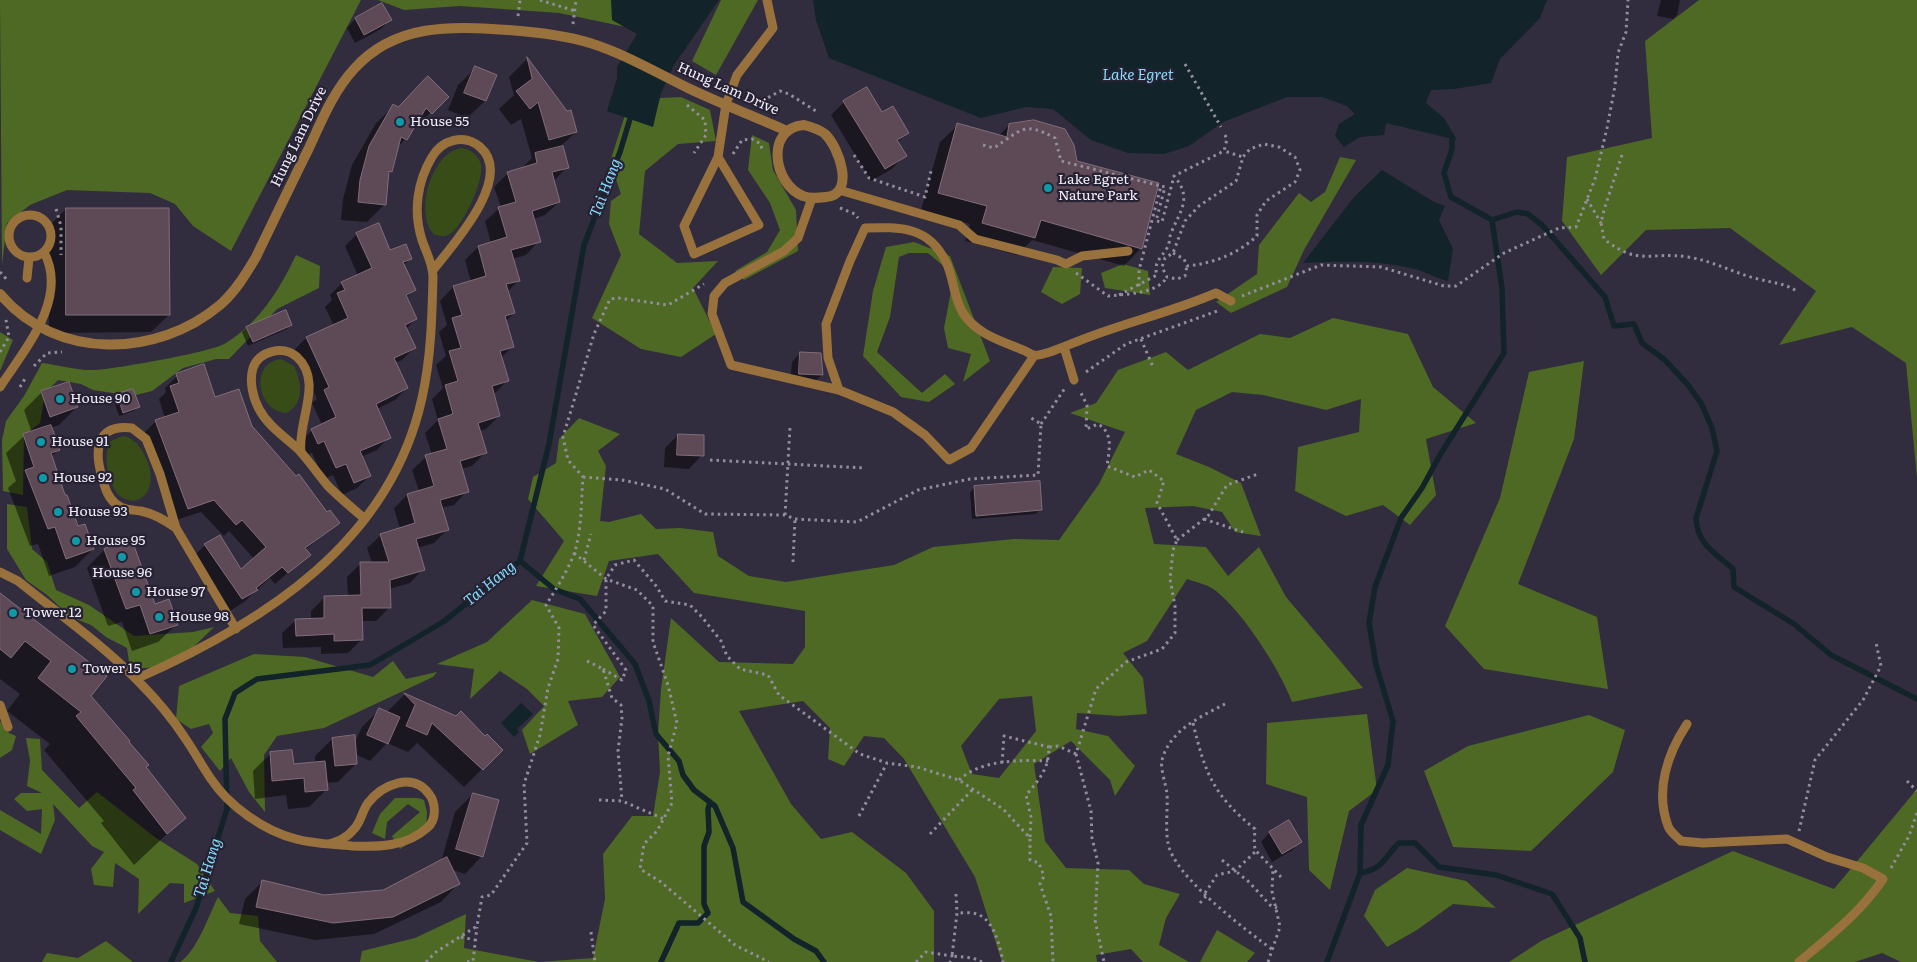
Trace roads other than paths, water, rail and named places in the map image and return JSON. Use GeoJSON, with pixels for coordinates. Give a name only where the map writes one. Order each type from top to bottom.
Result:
{"type":"FeatureCollection","features":[{"type":"Feature","properties":{"kind":"street","name":"Hung Lam Drive"},"geometry":{"type":"LineString","coordinates":[[0,294],[28,319],[54,333],[82,342],[112,345],[142,343],[170,335],[197,322],[221,304],[241,282],[256,257],[336,92],[355,68],[373,53],[406,35],[444,27],[536,32],[564,36],[617,53],[690,89],[787,131]]}},
{"type":"Feature","properties":{"kind":"street","name":"Hung Lam Drive"},"geometry":{"type":"LineString","coordinates":[[812,198],[802,196],[794,190],[781,174],[777,163],[776,151],[780,140],[787,131],[795,126],[804,125],[825,134],[836,149],[841,160],[843,177],[839,190]]}},
{"type":"Feature","properties":{"kind":"street"},"geometry":{"type":"LineString","coordinates":[[812,198],[830,197],[839,190]]}},
{"type":"Feature","properties":{"kind":"lane"},"geometry":{"type":"LineString","coordinates":[[718,157],[758,225],[694,254],[684,226],[718,157],[726,104],[737,75],[773,28],[767,0]]}},
{"type":"Feature","properties":{"kind":"lane"},"geometry":{"type":"LineString","coordinates":[[136,680],[187,656],[236,629],[305,582],[329,561],[365,519],[386,487],[400,459],[422,400],[431,338],[433,270],[418,225],[417,210],[422,179],[436,151],[443,144],[452,140],[472,141],[487,155],[490,164],[486,190],[471,222],[433,270]]}},
{"type":"Feature","properties":{"kind":"lane"},"geometry":{"type":"LineString","coordinates":[[839,190],[959,225],[975,239],[1066,264],[1082,256],[1128,252]]}},
{"type":"Feature","properties":{"kind":"lane"},"geometry":{"type":"LineString","coordinates":[[812,198],[798,238],[784,252],[725,283],[714,296],[712,314],[731,365],[839,390],[893,412],[925,436],[949,460],[971,448],[1034,356],[1129,323],[1183,307],[1216,293],[1231,301]]}},
{"type":"Feature","properties":{"kind":"lane"},"geometry":{"type":"LineString","coordinates":[[27,215],[41,218],[51,229],[52,237],[50,244],[44,252],[29,258],[16,253],[9,242],[10,228],[14,222],[27,215]]}},
{"type":"Feature","properties":{"kind":"lane"},"geometry":{"type":"LineString","coordinates":[[839,390],[828,358],[826,324],[850,260],[865,228],[899,227],[919,233],[932,242],[946,262],[955,296],[963,313],[973,325],[997,340],[1034,356]]}},
{"type":"Feature","properties":{"kind":"lane"},"geometry":{"type":"LineString","coordinates":[[0,228],[10,228]]}},
{"type":"Feature","properties":{"kind":"lane"},"geometry":{"type":"LineString","coordinates":[[0,387],[46,312],[49,297],[50,268],[44,252]]}},
{"type":"Feature","properties":{"kind":"lane"},"geometry":{"type":"LineString","coordinates":[[27,278],[29,258]]}},
{"type":"Feature","properties":{"kind":"lane"},"geometry":{"type":"LineString","coordinates":[[1064,347],[1074,380]]}},
{"type":"Feature","properties":{"kind":"lane"},"geometry":{"type":"LineString","coordinates":[[301,452],[300,431],[309,400],[308,380],[302,362],[294,355],[275,350],[266,353],[258,359],[253,368],[252,388],[264,417],[301,452],[328,486],[365,519]]}},
{"type":"Feature","properties":{"kind":"lane"},"geometry":{"type":"LineString","coordinates":[[176,528],[154,515],[121,508],[108,496],[96,451],[105,434],[113,429],[132,428],[146,439],[160,474],[176,528],[236,629]]}},
{"type":"Feature","properties":{"kind":"lane"},"geometry":{"type":"LineString","coordinates":[[0,572],[18,581],[117,660],[184,736],[211,780],[229,799],[250,816],[279,834],[311,843],[328,844],[379,847],[403,842],[429,827],[434,813],[432,798],[420,785],[403,782],[394,784],[384,789],[368,802],[355,829],[347,836],[328,844]]}},
{"type":"Feature","properties":{"kind":"lane"},"geometry":{"type":"LineString","coordinates":[[0,705],[8,727]]}},
{"type":"Feature","properties":{"kind":"lane"},"geometry":{"type":"LineString","coordinates":[[1687,724],[1673,744],[1662,788],[1669,828],[1681,841],[1704,843],[1786,839],[1827,857],[1863,868],[1884,879],[1873,895],[1842,926],[1800,962]]}},
{"type":"Feature","properties":{"kind":"water"},"geometry":{"type":"Polygon","coordinates":[[[611,0],[719,0],[674,65],[661,93],[653,127],[607,111],[617,78],[617,67],[637,34],[612,20],[611,0]]]}},
{"type":"Feature","properties":{"kind":"water","name":"Lake Egret"},"geometry":{"type":"Polygon","coordinates":[[[813,0],[1547,0],[1540,18],[1500,59],[1491,83],[1454,89],[1431,90],[1426,103],[1444,118],[1457,140],[1386,123],[1384,135],[1360,137],[1344,147],[1335,136],[1339,124],[1355,114],[1347,106],[1322,97],[1287,97],[1223,122],[1189,146],[1164,154],[1128,153],[1091,140],[1053,109],[1026,107],[981,118],[829,58],[816,20],[813,0]]]}},
{"type":"Feature","properties":{"kind":"water"},"geometry":{"type":"Polygon","coordinates":[[[1382,170],[1434,202],[1445,206],[1439,220],[1453,249],[1448,281],[1415,269],[1387,264],[1303,263],[1354,197],[1382,170]]]}},
{"type":"Feature","properties":{"kind":"water"},"geometry":{"type":"Polygon","coordinates":[[[521,703],[533,714],[517,729],[519,732],[514,737],[501,723],[521,703]]]}},
{"type":"Feature","properties":{"kind":"waterway","name":"Tai Hang"},"geometry":{"type":"LineString","coordinates":[[171,962],[196,908],[227,809],[225,719],[235,693],[257,679],[370,665],[443,622],[520,561],[549,444],[584,245],[620,152],[632,112]]}},
{"type":"Feature","properties":{"kind":"waterway"},"geometry":{"type":"LineString","coordinates":[[1327,962],[1360,873],[1361,825],[1388,765],[1393,721],[1376,665],[1369,623],[1375,587],[1401,518],[1422,488],[1440,455],[1504,353],[1502,288],[1492,220],[1451,197],[1444,173],[1452,149],[1452,139]]}},
{"type":"Feature","properties":{"kind":"waterway"},"geometry":{"type":"LineString","coordinates":[[1492,220],[1517,212],[1528,214],[1542,225],[1605,297],[1614,326],[1634,324],[1642,343],[1665,360],[1688,385],[1701,403],[1712,428],[1717,451],[1696,518],[1697,527],[1708,547],[1733,569],[1734,587],[1794,624],[1831,655],[1917,699]]}},
{"type":"Feature","properties":{"kind":"waterway"},"geometry":{"type":"LineString","coordinates":[[520,561],[554,589],[580,599],[635,664],[649,701],[656,734],[679,761],[683,775],[694,790],[715,806],[733,848],[743,902],[794,939],[816,951],[824,962]]}},
{"type":"Feature","properties":{"kind":"waterway"},"geometry":{"type":"LineString","coordinates":[[661,962],[679,923],[698,923],[708,913],[704,904],[704,846],[709,832],[708,809],[710,802]]}},
{"type":"Feature","properties":{"kind":"waterway"},"geometry":{"type":"LineString","coordinates":[[1360,873],[1379,866],[1399,843],[1415,843],[1439,867],[1496,875],[1552,894],[1580,938],[1585,962]]}},
{"type":"Feature","properties":{"kind":"place","name":"House 55"},"geometry":{"type":"Point","coordinates":[400,122]}},
{"type":"Feature","properties":{"kind":"place","name":"Lake Egret Nature Park"},"geometry":{"type":"Point","coordinates":[1048,188]}},
{"type":"Feature","properties":{"kind":"place","name":"House 90"},"geometry":{"type":"Point","coordinates":[60,399]}},
{"type":"Feature","properties":{"kind":"place","name":"House 91"},"geometry":{"type":"Point","coordinates":[41,442]}},
{"type":"Feature","properties":{"kind":"place","name":"House 92"},"geometry":{"type":"Point","coordinates":[43,478]}},
{"type":"Feature","properties":{"kind":"place","name":"House 93"},"geometry":{"type":"Point","coordinates":[58,512]}},
{"type":"Feature","properties":{"kind":"place","name":"House 95"},"geometry":{"type":"Point","coordinates":[76,541]}},
{"type":"Feature","properties":{"kind":"place","name":"House 96"},"geometry":{"type":"Point","coordinates":[122,557]}},
{"type":"Feature","properties":{"kind":"place","name":"House 97"},"geometry":{"type":"Point","coordinates":[136,592]}},
{"type":"Feature","properties":{"kind":"place","name":"Tower 12"},"geometry":{"type":"Point","coordinates":[13,613]}},
{"type":"Feature","properties":{"kind":"place","name":"House 98"},"geometry":{"type":"Point","coordinates":[159,617]}},
{"type":"Feature","properties":{"kind":"place","name":"Tower 15"},"geometry":{"type":"Point","coordinates":[72,669]}}]}
